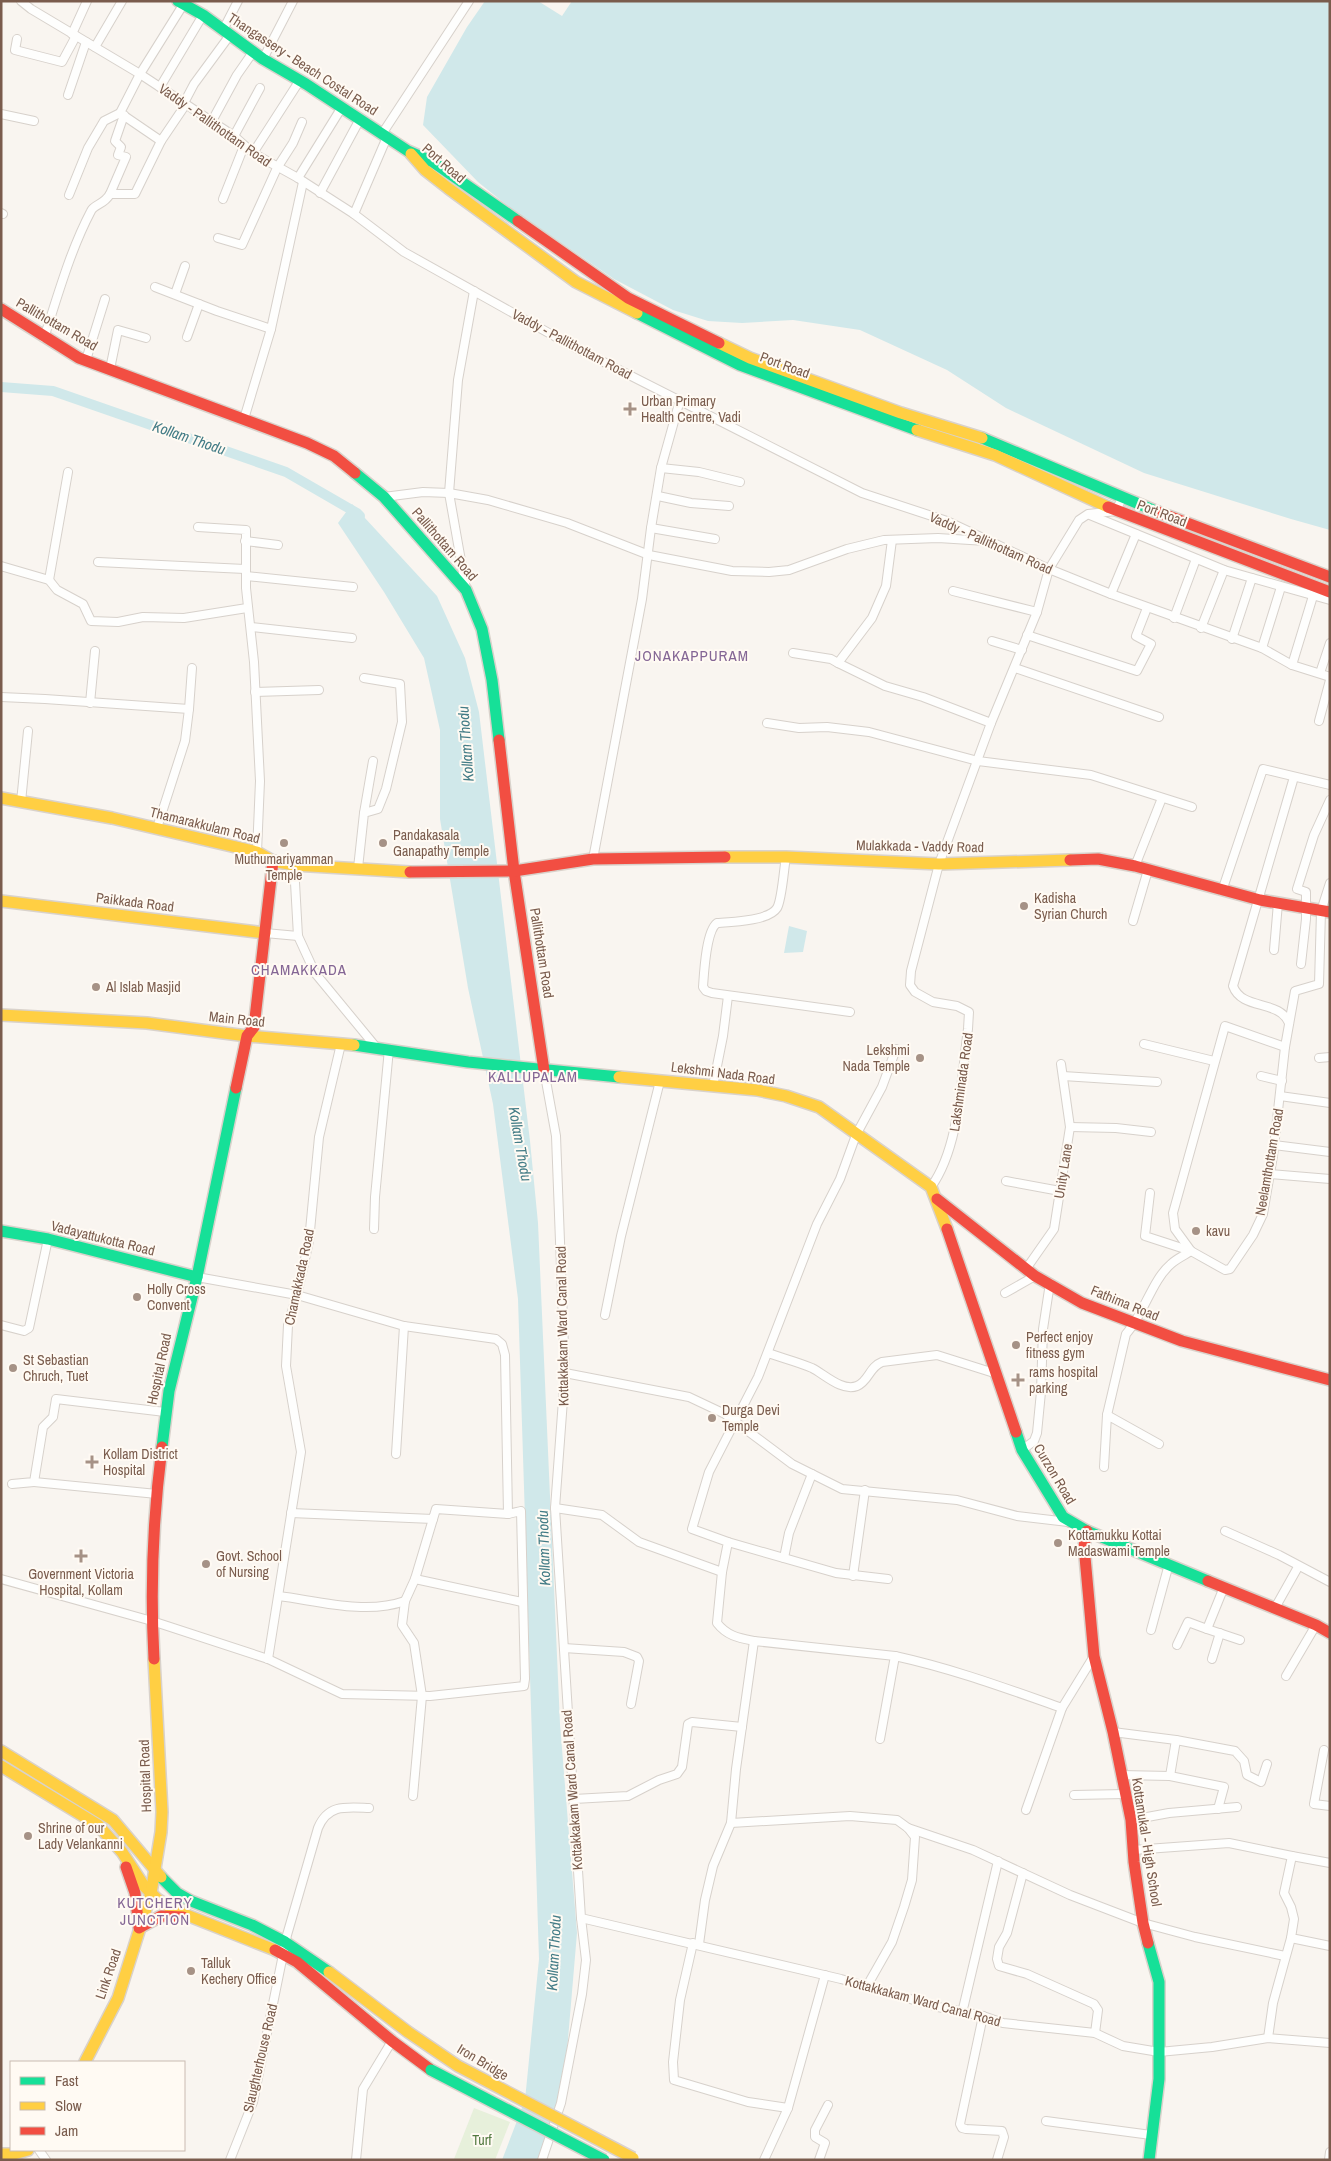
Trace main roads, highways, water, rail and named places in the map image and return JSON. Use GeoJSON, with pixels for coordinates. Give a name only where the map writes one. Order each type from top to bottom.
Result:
{"type":"FeatureCollection","features":[{"type":"Feature","properties":{"kind":"main road","name":"Thangassery - Beach Costal Road"},"geometry":{"type":"LineString","coordinates":[[186,4],[263,59],[300,80],[408,151]]}},
{"type":"Feature","properties":{"kind":"main road","name":"Port Road"},"geometry":{"type":"LineString","coordinates":[[408,151],[433,162],[628,298],[750,358],[901,413],[988,440],[1122,498],[1330,577]]}},
{"type":"Feature","properties":{"kind":"main road","name":"Port Road"},"geometry":{"type":"LineString","coordinates":[[408,151],[425,170],[440,182],[576,282],[740,365],[921,431],[994,455],[1116,511],[1330,592]]}},
{"type":"Feature","properties":{"kind":"main road","name":"Pallithottam Road"},"geometry":{"type":"LineString","coordinates":[[1,309],[44,338],[86,360],[244,418],[334,456],[384,497],[466,590],[482,629],[492,680],[509,871],[544,1070]]}},
{"type":"Feature","properties":{"kind":"main road","name":"Thamarakkulam Road"},"geometry":{"type":"LineString","coordinates":[[1,798],[157,828],[257,852],[273,861],[294,865],[431,873],[509,871]]}},
{"type":"Feature","properties":{"kind":"main road","name":"Mulakkada - Vaddy Road"},"geometry":{"type":"LineString","coordinates":[[509,871],[592,859],[786,856],[940,864],[1098,858],[1135,866],[1260,900],[1326,911]]}},
{"type":"Feature","properties":{"kind":"main road","name":"Hospital Road"},"geometry":{"type":"LineString","coordinates":[[151,1893],[161,1832],[162,1812],[152,1621],[157,1494],[165,1412],[197,1277],[247,1036],[254,1027],[273,861]]}},
{"type":"Feature","properties":{"kind":"main road","name":"Paikkada Road"},"geometry":{"type":"LineString","coordinates":[[1,901],[265,933]]}},
{"type":"Feature","properties":{"kind":"main road","name":"Main Road"},"geometry":{"type":"LineString","coordinates":[[1,1015],[147,1023],[247,1036],[389,1049],[468,1062],[531,1068]]}},
{"type":"Feature","properties":{"kind":"main road","name":"Lekshmi Nada Road"},"geometry":{"type":"LineString","coordinates":[[531,1068],[757,1090],[786,1096],[818,1107],[931,1188],[937,1198]]}},
{"type":"Feature","properties":{"kind":"main road","name":"Fathima Road"},"geometry":{"type":"LineString","coordinates":[[937,1198],[1030,1272],[1082,1303],[1182,1341],[1330,1380]]}},
{"type":"Feature","properties":{"kind":"main road","name":"Curzon Road"},"geometry":{"type":"LineString","coordinates":[[937,1198],[994,1373],[1022,1450],[1062,1517],[1087,1531],[1316,1625],[1330,1633]]}},
{"type":"Feature","properties":{"kind":"main road","name":"Vadayattukotta Road"},"geometry":{"type":"LineString","coordinates":[[1,1231],[48,1240],[197,1277]]}},
{"type":"Feature","properties":{"kind":"main road","name":"Kottamukal - High School"},"geometry":{"type":"LineString","coordinates":[[1087,1531],[1084,1546],[1094,1656],[1131,1820],[1132,1850],[1144,1923],[1159,1982],[1159,2079],[1149,2160]]}},
{"type":"Feature","properties":{"kind":"main road"},"geometry":{"type":"LineString","coordinates":[[1,1751],[113,1820],[155,1871],[177,1893],[191,1901],[252,1925],[284,1948],[297,1962],[392,2041],[431,2070],[550,2134],[604,2160]]}},
{"type":"Feature","properties":{"kind":"main road"},"geometry":{"type":"LineString","coordinates":[[1,1766],[98,1825],[122,1852],[151,1893],[174,1910],[284,1948]]}},
{"type":"Feature","properties":{"kind":"main road"},"geometry":{"type":"LineString","coordinates":[[122,1852],[135,1893],[139,1928],[161,1916],[192,1917]]}},
{"type":"Feature","properties":{"kind":"main road","name":"Link Road"},"geometry":{"type":"LineString","coordinates":[[86,2061],[118,1998],[151,1893]]}},
{"type":"Feature","properties":{"kind":"main road","name":"Iron Bridge"},"geometry":{"type":"LineString","coordinates":[[284,1948],[329,1972],[410,2033],[457,2065],[634,2159]]}},
{"type":"Feature","properties":{"kind":"main road"},"geometry":{"type":"LineString","coordinates":[[1,2154],[14,2154],[24,2151]]}},
{"type":"Feature","properties":{"kind":"water"},"geometry":{"type":"Polygon","coordinates":[[[485,1],[1330,1],[1330,530],[1144,473],[1006,408],[947,370],[860,330],[793,320],[742,323],[708,321],[673,310],[614,279],[509,207],[478,182],[423,125],[427,97],[467,27],[485,1]]]}},
{"type":"Feature","properties":{"kind":"water"},"geometry":{"type":"Polygon","coordinates":[[[352,504],[437,596],[465,658],[479,712],[530,1141],[538,1223],[560,1724],[577,1933],[563,2098],[541,2160],[502,2160],[525,2100],[539,1959],[518,1299],[493,1104],[468,988],[440,819],[440,730],[424,658],[384,592],[338,523],[352,504]]]}},
{"type":"Feature","properties":{"kind":"water"},"geometry":{"type":"Polygon","coordinates":[[[789,926],[807,931],[803,952],[784,953],[789,926]]]}},
{"type":"Feature","properties":{"kind":"waterway","name":"Kollam Thodu"},"geometry":{"type":"LineString","coordinates":[[1,387],[53,391],[286,472],[360,516]]}},
{"type":"Feature","properties":{"kind":"place","name":"Urban Primary Health Centre, Vadi"},"geometry":{"type":"Point","coordinates":[630,409]}},
{"type":"Feature","properties":{"kind":"place","name":"Muthumariyamman Temple"},"geometry":{"type":"Point","coordinates":[284,843]}},
{"type":"Feature","properties":{"kind":"place","name":"Pandakasala Ganapathy Temple"},"geometry":{"type":"Point","coordinates":[383,843]}},
{"type":"Feature","properties":{"kind":"place","name":"Kadisha Syrian Church"},"geometry":{"type":"Point","coordinates":[1024,906]}},
{"type":"Feature","properties":{"kind":"place","name":"Al Islab Masjid"},"geometry":{"type":"Point","coordinates":[96,987]}},
{"type":"Feature","properties":{"kind":"place","name":"Lekshmi Nada Temple"},"geometry":{"type":"Point","coordinates":[920,1058]}},
{"type":"Feature","properties":{"kind":"place","name":"kavu"},"geometry":{"type":"Point","coordinates":[1196,1231]}},
{"type":"Feature","properties":{"kind":"place","name":"Holly Cross Convent"},"geometry":{"type":"Point","coordinates":[137,1297]}},
{"type":"Feature","properties":{"kind":"place","name":"Perfect enjoy fitness gym"},"geometry":{"type":"Point","coordinates":[1016,1345]}},
{"type":"Feature","properties":{"kind":"place","name":"St Sebastian Chruch, Tuet"},"geometry":{"type":"Point","coordinates":[13,1368]}},
{"type":"Feature","properties":{"kind":"place","name":"rams hospital parking"},"geometry":{"type":"Point","coordinates":[1018,1380]}},
{"type":"Feature","properties":{"kind":"place","name":"Durga Devi Temple"},"geometry":{"type":"Point","coordinates":[712,1418]}},
{"type":"Feature","properties":{"kind":"place","name":"Kollam District Hospital"},"geometry":{"type":"Point","coordinates":[92,1462]}},
{"type":"Feature","properties":{"kind":"place","name":"Kottamukku Kottai Madaswami Temple"},"geometry":{"type":"Point","coordinates":[1058,1543]}},
{"type":"Feature","properties":{"kind":"place","name":"Government Victoria Hospital, Kollam"},"geometry":{"type":"Point","coordinates":[81,1556]}},
{"type":"Feature","properties":{"kind":"place","name":"Govt. School of Nursing"},"geometry":{"type":"Point","coordinates":[206,1564]}},
{"type":"Feature","properties":{"kind":"place","name":"Shrine of our Lady Velankanni"},"geometry":{"type":"Point","coordinates":[28,1836]}},
{"type":"Feature","properties":{"kind":"place","name":"Talluk Kechery Office"},"geometry":{"type":"Point","coordinates":[191,1971]}},
{"type":"Feature","properties":{"kind":"district","name":"JONAKAPPURAM"},"geometry":{"type":"Point","coordinates":[692,656]}},
{"type":"Feature","properties":{"kind":"district","name":"CHAMAKKADA"},"geometry":{"type":"Point","coordinates":[299,970]}},
{"type":"Feature","properties":{"kind":"district","name":"KALLUPALAM"},"geometry":{"type":"Point","coordinates":[533,1077]}},
{"type":"Feature","properties":{"kind":"district","name":"KUTCHERY JUNCTION"},"geometry":{"type":"Point","coordinates":[155,1912]}},
{"type":"Feature","properties":{"kind":"park label","name":"Turf"},"geometry":{"type":"Point","coordinates":[482,2140]}}]}
